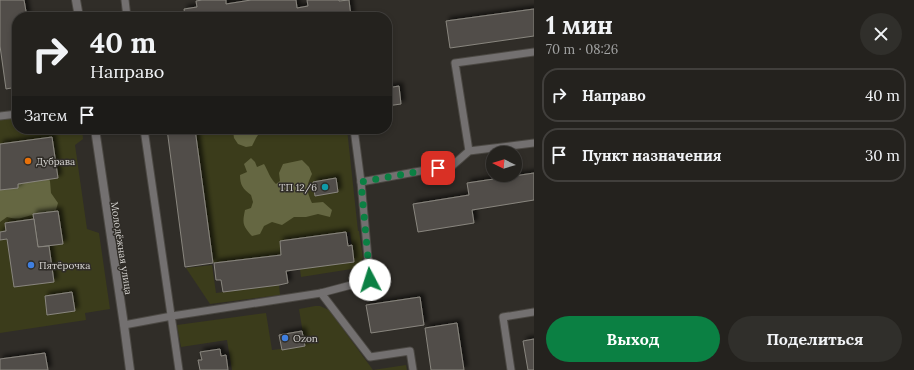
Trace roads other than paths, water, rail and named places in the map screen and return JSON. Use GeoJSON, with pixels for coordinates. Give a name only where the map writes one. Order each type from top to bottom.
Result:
{"type":"FeatureCollection","features":[{"type":"Feature","properties":{"kind":"street"},"geometry":{"type":"LineString","coordinates":[[76,0],[77,12]]}},
{"type":"Feature","properties":{"kind":"street","name":"Молодёжная улица"},"geometry":{"type":"LineString","coordinates":[[95,134],[130,370]]}},
{"type":"Feature","properties":{"kind":"lane"},"geometry":{"type":"LineString","coordinates":[[125,0],[126,12]]}},
{"type":"Feature","properties":{"kind":"lane"},"geometry":{"type":"LineString","coordinates":[[469,151],[455,63],[534,52]]}},
{"type":"Feature","properties":{"kind":"lane"},"geometry":{"type":"LineString","coordinates":[[0,116],[12,115]]}},
{"type":"Feature","properties":{"kind":"lane"},"geometry":{"type":"LineString","coordinates":[[145,134],[179,370]]}},
{"type":"Feature","properties":{"kind":"lane"},"geometry":{"type":"LineString","coordinates":[[124,325],[321,293],[370,280],[361,182],[355,134]]}},
{"type":"Feature","properties":{"kind":"lane"},"geometry":{"type":"LineString","coordinates":[[361,182],[453,165],[469,151],[534,143]]}},
{"type":"Feature","properties":{"kind":"lane"},"geometry":{"type":"LineString","coordinates":[[321,293],[370,356],[410,351],[413,370]]}},
{"type":"Feature","properties":{"kind":"lane"},"geometry":{"type":"LineString","coordinates":[[511,370],[503,317],[534,312]]}},
{"type":"Feature","properties":{"kind":"place","name":"Дубрава"},"geometry":{"type":"Point","coordinates":[28,161]}},
{"type":"Feature","properties":{"kind":"place","name":"ТП 12/6"},"geometry":{"type":"Point","coordinates":[325,187]}},
{"type":"Feature","properties":{"kind":"place","name":"Пятёрочка"},"geometry":{"type":"Point","coordinates":[31,265]}},
{"type":"Feature","properties":{"kind":"place","name":"Ozon"},"geometry":{"type":"Point","coordinates":[285,338]}}]}
